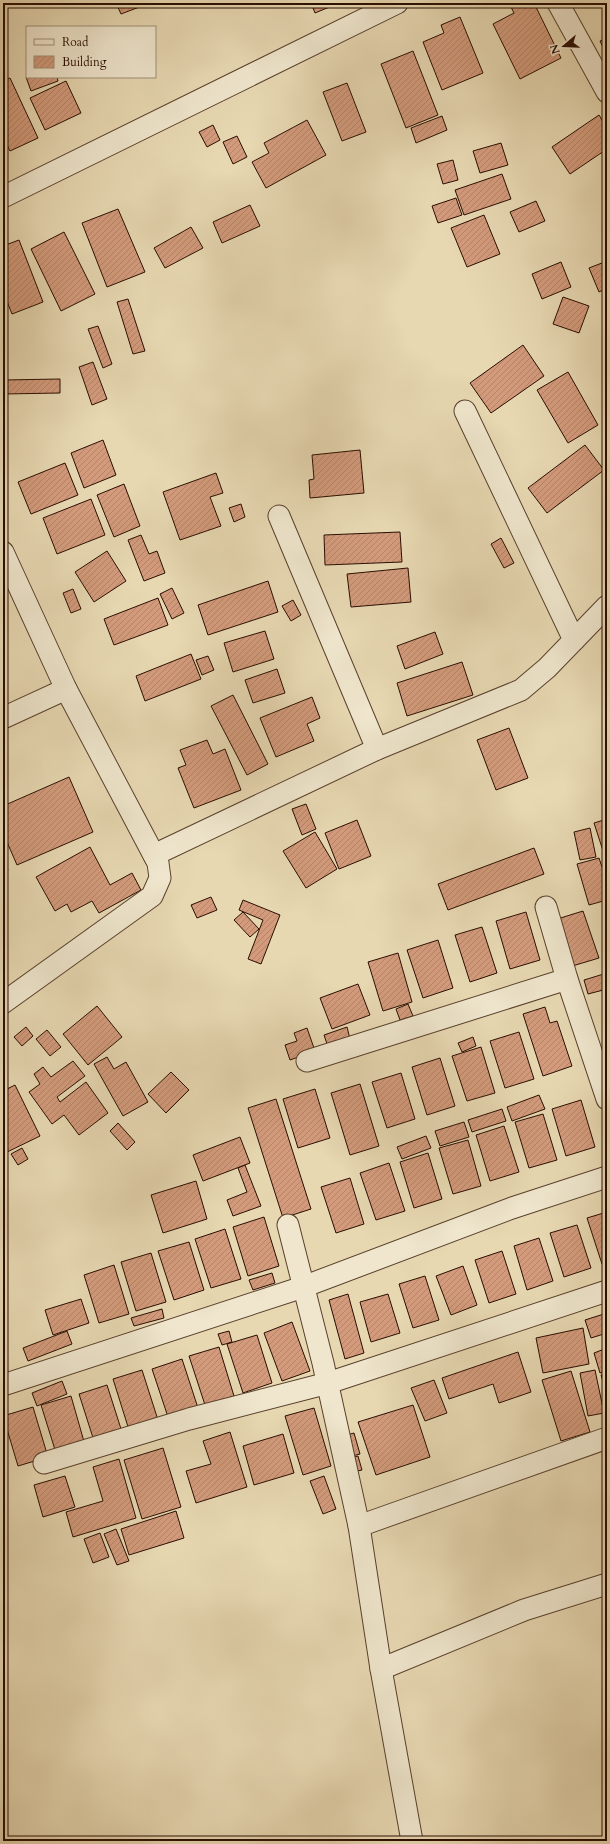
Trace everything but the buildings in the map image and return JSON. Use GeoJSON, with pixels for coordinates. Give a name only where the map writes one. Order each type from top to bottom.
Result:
{"type":"FeatureCollection","features":[{"type":"Feature","properties":{"kind":"street"},"geometry":{"type":"LineString","coordinates":[[3,197],[397,3]]}},
{"type":"Feature","properties":{"kind":"street"},"geometry":{"type":"LineString","coordinates":[[558,3],[607,92]]}},
{"type":"Feature","properties":{"kind":"street"},"geometry":{"type":"LineString","coordinates":[[465,410],[574,640]]}},
{"type":"Feature","properties":{"kind":"street"},"geometry":{"type":"LineString","coordinates":[[278,516],[377,749]]}},
{"type":"Feature","properties":{"kind":"street"},"geometry":{"type":"LineString","coordinates":[[3,552],[66,689],[158,863],[160,878],[152,896],[3,1003]]}},
{"type":"Feature","properties":{"kind":"street"},"geometry":{"type":"LineString","coordinates":[[154,855],[377,749],[521,690],[547,668],[607,606]]}},
{"type":"Feature","properties":{"kind":"street"},"geometry":{"type":"LineString","coordinates":[[3,718],[66,689]]}},
{"type":"Feature","properties":{"kind":"street"},"geometry":{"type":"LineString","coordinates":[[546,907],[567,979],[607,1100]]}},
{"type":"Feature","properties":{"kind":"street"},"geometry":{"type":"LineString","coordinates":[[307,1061],[567,979]]}},
{"type":"Feature","properties":{"kind":"street"},"geometry":{"type":"LineString","coordinates":[[3,1385],[303,1287],[512,1208],[607,1177]]}},
{"type":"Feature","properties":{"kind":"street"},"geometry":{"type":"LineString","coordinates":[[288,1225],[328,1383],[359,1526],[381,1669],[412,1841]]}},
{"type":"Feature","properties":{"kind":"street"},"geometry":{"type":"LineString","coordinates":[[44,1463],[189,1419],[328,1383],[607,1291]]}},
{"type":"Feature","properties":{"kind":"street"},"geometry":{"type":"LineString","coordinates":[[359,1526],[607,1438]]}},
{"type":"Feature","properties":{"kind":"street"},"geometry":{"type":"LineString","coordinates":[[381,1669],[524,1610],[607,1584]]}}]}
